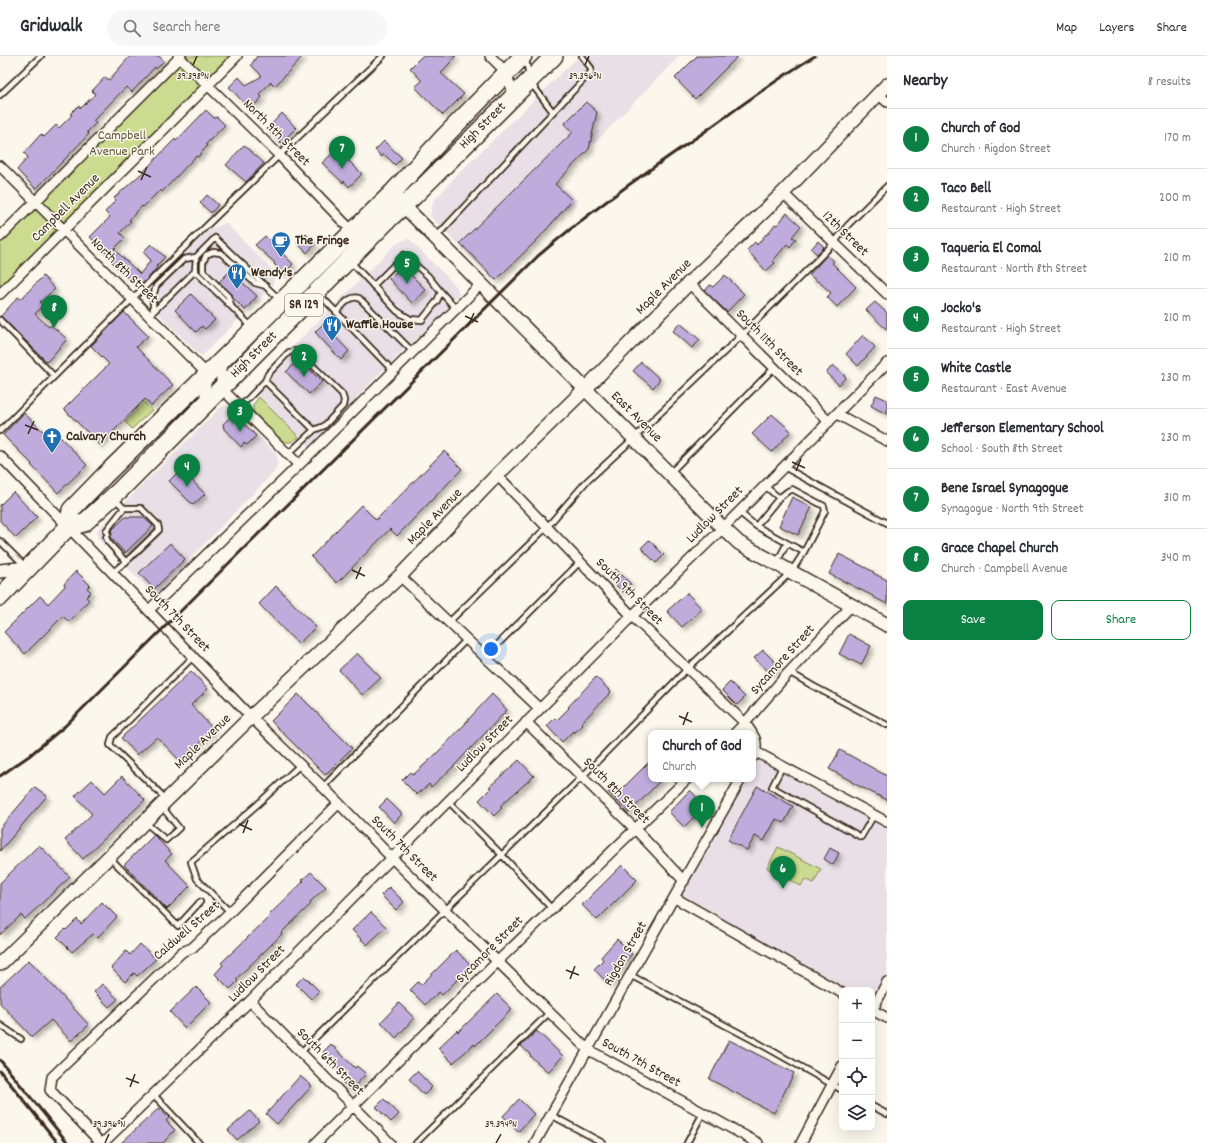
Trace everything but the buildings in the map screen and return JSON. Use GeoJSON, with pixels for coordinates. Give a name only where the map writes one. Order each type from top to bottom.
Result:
{"type":"FeatureCollection","features":[{"type":"Feature","properties":{"kind":"highway","name":"High Street"},"geometry":{"type":"LineString","coordinates":[[68,527],[71,510],[221,360],[392,193],[506,72],[524,56]]}},
{"type":"Feature","properties":{"kind":"highway","name":"High Street"},"geometry":{"type":"LineString","coordinates":[[0,596],[68,527],[84,523],[118,502],[204,405],[554,56]]}},
{"type":"Feature","properties":{"kind":"street","name":"Campbell Avenue"},"geometry":{"type":"LineString","coordinates":[[0,237],[180,56]]}},
{"type":"Feature","properties":{"kind":"street","name":"North 9th Street"},"geometry":{"type":"LineString","coordinates":[[180,56],[208,86],[279,155],[352,231]]}},
{"type":"Feature","properties":{"kind":"street","name":"Campbell Avenue"},"geometry":{"type":"LineString","coordinates":[[0,294],[237,56]]}},
{"type":"Feature","properties":{"kind":"street"},"geometry":{"type":"LineString","coordinates":[[490,56],[506,72],[514,96]]}},
{"type":"Feature","properties":{"kind":"street","name":"Maple Avenue"},"geometry":{"type":"LineString","coordinates":[[0,964],[251,717],[400,576],[689,283],[884,94]]}},
{"type":"Feature","properties":{"kind":"street","name":"North 8th Street"},"geometry":{"type":"LineString","coordinates":[[0,166],[63,231],[132,298],[151,314],[207,374]]}},
{"type":"Feature","properties":{"kind":"street","name":"East Avenue"},"geometry":{"type":"LineString","coordinates":[[392,193],[669,474],[739,542],[887,625]]}},
{"type":"Feature","properties":{"kind":"street","name":"12th Street"},"geometry":{"type":"LineString","coordinates":[[783,193],[887,294]]}},
{"type":"Feature","properties":{"kind":"street","name":"South 11th Street"},"geometry":{"type":"LineString","coordinates":[[689,283],[829,422]]}},
{"type":"Feature","properties":{"kind":"street"},"geometry":{"type":"LineString","coordinates":[[149,610],[299,465],[481,284]]}},
{"type":"Feature","properties":{"kind":"street"},"geometry":{"type":"LineString","coordinates":[[221,360],[221,388],[299,465]]}},
{"type":"Feature","properties":{"kind":"street","name":"Ludlow Street"},"geometry":{"type":"LineString","coordinates":[[102,1143],[250,1001],[526,722],[723,528],[887,363]]}},
{"type":"Feature","properties":{"kind":"street"},"geometry":{"type":"LineString","coordinates":[[204,405],[207,374]]}},
{"type":"Feature","properties":{"kind":"street"},"geometry":{"type":"LineString","coordinates":[[837,414],[887,441]]}},
{"type":"Feature","properties":{"kind":"street","name":"South 7th Street"},"geometry":{"type":"LineString","coordinates":[[2,461],[149,610],[251,717],[587,1049],[758,1143]]}},
{"type":"Feature","properties":{"kind":"street","name":"South 9th Street"},"geometry":{"type":"LineString","coordinates":[[497,476],[632,616],[745,723]]}},
{"type":"Feature","properties":{"kind":"street"},"geometry":{"type":"LineString","coordinates":[[0,571],[27,568]]}},
{"type":"Feature","properties":{"kind":"street"},"geometry":{"type":"LineString","coordinates":[[400,576],[540,708]]}},
{"type":"Feature","properties":{"kind":"street","name":"Sycamore Street"},"geometry":{"type":"LineString","coordinates":[[738,730],[789,672],[851,606]]}},
{"type":"Feature","properties":{"kind":"street","name":"South 8th Street"},"geometry":{"type":"LineString","coordinates":[[526,722],[635,829],[684,881]]}},
{"type":"Feature","properties":{"kind":"street"},"geometry":{"type":"LineString","coordinates":[[745,723],[749,730]]}},
{"type":"Feature","properties":{"kind":"street"},"geometry":{"type":"LineString","coordinates":[[756,756],[782,767],[887,822]]}},
{"type":"Feature","properties":{"kind":"street","name":"Sycamore Street"},"geometry":{"type":"LineString","coordinates":[[316,1143],[498,961],[684,782]]}},
{"type":"Feature","properties":{"kind":"street","name":"Rigdon Street"},"geometry":{"type":"LineString","coordinates":[[535,1143],[739,782]]}},
{"type":"Feature","properties":{"kind":"street","name":"Caldwell Street"},"geometry":{"type":"LineString","coordinates":[[102,1143],[50,1090],[52,1077],[182,952],[192,948],[230,912],[339,803]]}},
{"type":"Feature","properties":{"kind":"street"},"geometry":{"type":"LineString","coordinates":[[675,898],[839,991]]}},
{"type":"Feature","properties":{"kind":"street"},"geometry":{"type":"LineString","coordinates":[[875,1005],[887,982]]}},
{"type":"Feature","properties":{"kind":"street","name":"South 6th Street"},"geometry":{"type":"LineString","coordinates":[[250,1001],[390,1143]]}},
{"type":"Feature","properties":{"kind":"street"},"geometry":{"type":"LineString","coordinates":[[875,1012],[887,1018]]}},
{"type":"Feature","properties":{"kind":"street"},"geometry":{"type":"LineString","coordinates":[[801,1143],[839,1072]]}},
{"type":"Feature","properties":{"kind":"lane"},"geometry":{"type":"LineString","coordinates":[[0,95],[41,56]]}},
{"type":"Feature","properties":{"kind":"lane"},"geometry":{"type":"LineString","coordinates":[[0,430],[132,298],[383,56]]}},
{"type":"Feature","properties":{"kind":"lane"},"geometry":{"type":"LineString","coordinates":[[524,56],[530,80],[553,112]]}},
{"type":"Feature","properties":{"kind":"lane"},"geometry":{"type":"LineString","coordinates":[[436,237],[591,72],[591,68],[582,56]]}},
{"type":"Feature","properties":{"kind":"lane"},"geometry":{"type":"LineString","coordinates":[[449,622],[547,527],[586,482],[742,335],[834,243],[848,226],[887,186]]}},
{"type":"Feature","properties":{"kind":"lane"},"geometry":{"type":"LineString","coordinates":[[151,314],[156,286],[184,259],[196,257],[215,238],[281,301]]}},
{"type":"Feature","properties":{"kind":"lane"},"geometry":{"type":"LineString","coordinates":[[232,307],[228,296],[203,271],[203,263],[206,255],[213,252],[221,254],[255,284],[266,286]]}},
{"type":"Feature","properties":{"kind":"lane"},"geometry":{"type":"LineString","coordinates":[[373,286],[404,255],[428,276],[456,309]]}},
{"type":"Feature","properties":{"kind":"lane"},"geometry":{"type":"LineString","coordinates":[[151,314],[195,271],[196,257]]}},
{"type":"Feature","properties":{"kind":"lane"},"geometry":{"type":"LineString","coordinates":[[348,260],[397,311],[410,319],[422,320],[438,301],[441,292]]}},
{"type":"Feature","properties":{"kind":"lane"},"geometry":{"type":"LineString","coordinates":[[195,271],[253,329]]}},
{"type":"Feature","properties":{"kind":"lane"},"geometry":{"type":"LineString","coordinates":[[317,292],[393,371]]}},
{"type":"Feature","properties":{"kind":"lane"},"geometry":{"type":"LineString","coordinates":[[336,312],[350,298],[359,298],[412,352]]}},
{"type":"Feature","properties":{"kind":"lane"},"geometry":{"type":"LineString","coordinates":[[0,320],[54,376]]}},
{"type":"Feature","properties":{"kind":"lane"},"geometry":{"type":"LineString","coordinates":[[240,407],[265,381],[268,374],[289,352],[296,351],[300,353],[342,394],[344,400],[343,406],[324,426],[314,430],[288,454]]}},
{"type":"Feature","properties":{"kind":"lane"},"geometry":{"type":"LineString","coordinates":[[669,474],[774,368]]}},
{"type":"Feature","properties":{"kind":"lane"},"geometry":{"type":"LineString","coordinates":[[265,381],[314,430]]}},
{"type":"Feature","properties":{"kind":"lane"},"geometry":{"type":"LineString","coordinates":[[784,466],[887,523]]}},
{"type":"Feature","properties":{"kind":"lane"},"geometry":{"type":"LineString","coordinates":[[765,486],[779,498]]}},
{"type":"Feature","properties":{"kind":"lane"},"geometry":{"type":"LineString","coordinates":[[301,1052],[582,777],[688,669],[791,572],[804,552],[825,511],[824,506],[792,489],[779,498],[756,526]]}},
{"type":"Feature","properties":{"kind":"lane"},"geometry":{"type":"LineString","coordinates":[[112,573],[126,562],[159,530],[158,525],[141,508],[118,502],[112,522],[106,532],[108,534],[106,537],[108,542],[126,562]]}},
{"type":"Feature","properties":{"kind":"lane"},"geometry":{"type":"LineString","coordinates":[[739,512],[756,526],[804,552]]}},
{"type":"Feature","properties":{"kind":"lane"},"geometry":{"type":"LineString","coordinates":[[0,541],[27,568]]}},
{"type":"Feature","properties":{"kind":"lane"},"geometry":{"type":"LineString","coordinates":[[776,564],[787,543]]}},
{"type":"Feature","properties":{"kind":"lane"},"geometry":{"type":"LineString","coordinates":[[485,657],[580,562]]}},
{"type":"Feature","properties":{"kind":"lane"},"geometry":{"type":"LineString","coordinates":[[323,787],[467,639]]}},
{"type":"Feature","properties":{"kind":"lane"},"geometry":{"type":"LineString","coordinates":[[145,822],[166,840],[179,828],[164,803],[110,745],[112,737],[193,657]]}},
{"type":"Feature","properties":{"kind":"lane"},"geometry":{"type":"LineString","coordinates":[[789,672],[887,725]]}},
{"type":"Feature","properties":{"kind":"lane"},"geometry":{"type":"LineString","coordinates":[[230,912],[197,879],[192,862],[300,765]]}},
{"type":"Feature","properties":{"kind":"lane"},"geometry":{"type":"LineString","coordinates":[[782,767],[772,787],[861,837],[874,815]]}},
{"type":"Feature","properties":{"kind":"lane"},"geometry":{"type":"LineString","coordinates":[[448,801],[502,855],[552,909]]}},
{"type":"Feature","properties":{"kind":"lane"},"geometry":{"type":"LineString","coordinates":[[109,857],[178,926],[200,902]]}},
{"type":"Feature","properties":{"kind":"lane"},"geometry":{"type":"LineString","coordinates":[[630,975],[753,1040],[839,1088]]}},
{"type":"Feature","properties":{"kind":"lane"},"geometry":{"type":"LineString","coordinates":[[416,1143],[550,1012]]}},
{"type":"Feature","properties":{"kind":"lane"},"geometry":{"type":"LineString","coordinates":[[0,1025],[21,1039]]}},
{"type":"Feature","properties":{"kind":"lane"},"geometry":{"type":"LineString","coordinates":[[153,1094],[199,1143]]}},
{"type":"Feature","properties":{"kind":"lane"},"geometry":{"type":"LineString","coordinates":[[875,1108],[887,1114]]}},
{"type":"Feature","properties":{"kind":"lane"},"geometry":{"type":"LineString","coordinates":[[687,1143],[703,1113]]}},
{"type":"Feature","properties":{"kind":"lane"},"geometry":{"type":"LineString","coordinates":[[551,1115],[603,1143]]}},
{"type":"Feature","properties":{"kind":"shaded area"},"geometry":{"type":"Polygon","coordinates":[[[579,56],[679,56],[558,181],[577,200],[494,281],[430,216],[433,202],[457,175],[579,56]]]}},
{"type":"Feature","properties":{"kind":"shaded area"},"geometry":{"type":"Polygon","coordinates":[[[226,223],[275,273],[273,285],[202,356],[197,353],[148,303],[152,286],[208,230],[226,223]]]}},
{"type":"Feature","properties":{"kind":"shaded area"},"geometry":{"type":"Polygon","coordinates":[[[408,238],[457,287],[459,293],[442,315],[382,371],[326,431],[308,446],[251,388],[395,245],[408,238]]]}},
{"type":"Feature","properties":{"kind":"shaded area"},"geometry":{"type":"Polygon","coordinates":[[[227,405],[276,454],[278,461],[275,471],[155,595],[98,539],[97,530],[221,407],[227,405]]]}},
{"type":"Feature","properties":{"kind":"shaded area"},"geometry":{"type":"Polygon","coordinates":[[[756,752],[887,822],[887,982],[875,1004],[875,987],[839,987],[839,988],[675,898],[739,782],[756,782],[756,752]]]}},
{"type":"Feature","properties":{"kind":"green space","name":"Campbell Avenue Park"},"geometry":{"type":"Polygon","coordinates":[[[181,56],[237,56],[0,294],[0,237],[181,56]]]}},
{"type":"Feature","properties":{"kind":"green space"},"geometry":{"type":"Polygon","coordinates":[[[120,378],[152,410],[132,429],[125,422],[137,410],[113,385],[120,378]]]}},
{"type":"Feature","properties":{"kind":"green space"},"geometry":{"type":"Polygon","coordinates":[[[259,397],[299,437],[288,442],[281,440],[253,411],[253,405],[259,397]]]}},
{"type":"Feature","properties":{"kind":"green space"},"geometry":{"type":"Polygon","coordinates":[[[778,847],[821,869],[814,883],[805,879],[801,886],[767,868],[778,847]]]}},
{"type":"Feature","properties":{"kind":"railway"},"geometry":{"type":"LineString","coordinates":[[0,776],[29,756],[65,726],[538,256],[597,208],[638,178],[771,84],[815,56]]}},
{"type":"Feature","properties":{"kind":"railway"},"geometry":{"type":"LineString","coordinates":[[0,1060],[68,1143]]}},
{"type":"Feature","properties":{"kind":"railway"},"geometry":{"type":"LineString","coordinates":[[0,1071],[58,1143]]}},
{"type":"Feature","properties":{"kind":"place","name":"Bene Israel Synagogue"},"geometry":{"type":"Point","coordinates":[342,169]}},
{"type":"Feature","properties":{"kind":"place","name":"The Fringe"},"geometry":{"type":"Point","coordinates":[281,258]}},
{"type":"Feature","properties":{"kind":"place","name":"White Castle"},"geometry":{"type":"Point","coordinates":[407,284]}},
{"type":"Feature","properties":{"kind":"place","name":"Wendy's"},"geometry":{"type":"Point","coordinates":[237,290]}},
{"type":"Feature","properties":{"kind":"place","name":"Grace Chapel Church"},"geometry":{"type":"Point","coordinates":[54,328]}},
{"type":"Feature","properties":{"kind":"place","name":"Waffle House"},"geometry":{"type":"Point","coordinates":[332,342]}},
{"type":"Feature","properties":{"kind":"place","name":"Taco Bell"},"geometry":{"type":"Point","coordinates":[304,377]}},
{"type":"Feature","properties":{"kind":"place","name":"Taqueria El Comal"},"geometry":{"type":"Point","coordinates":[240,432]}},
{"type":"Feature","properties":{"kind":"place","name":"Calvary Church"},"geometry":{"type":"Point","coordinates":[52,454]}},
{"type":"Feature","properties":{"kind":"place","name":"Jocko's"},"geometry":{"type":"Point","coordinates":[187,487]}},
{"type":"Feature","properties":{"kind":"place","name":"Church of God"},"geometry":{"type":"Point","coordinates":[702,828]}},
{"type":"Feature","properties":{"kind":"place","name":"Jefferson Elementary School"},"geometry":{"type":"Point","coordinates":[783,889]}}]}
